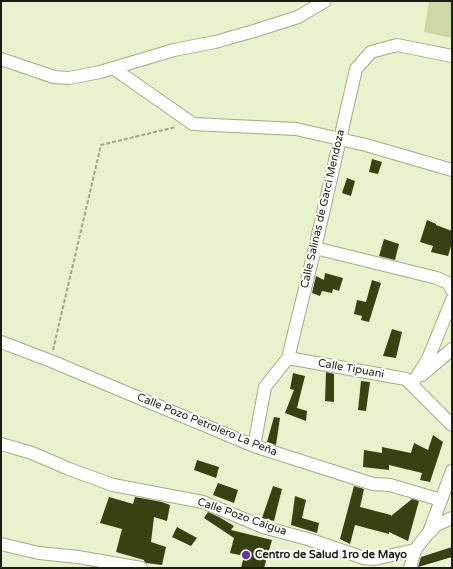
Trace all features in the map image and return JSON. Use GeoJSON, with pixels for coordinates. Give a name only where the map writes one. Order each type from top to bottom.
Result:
{"type":"FeatureCollection","features":[{"type":"Feature","properties":{"kind":"street"},"geometry":{"type":"LineString","coordinates":[[1,59],[54,76],[69,78],[114,68],[174,50],[215,42],[254,31],[298,17],[325,1]]}},
{"type":"Feature","properties":{"kind":"street","name":"Calle Salinas de Garci Mendoza"},"geometry":{"type":"LineString","coordinates":[[254,446],[265,387],[288,358],[356,69],[372,52],[397,45],[452,56]]}},
{"type":"Feature","properties":{"kind":"street"},"geometry":{"type":"LineString","coordinates":[[114,68],[193,124],[296,129],[395,153],[452,170]]}},
{"type":"Feature","properties":{"kind":"street"},"geometry":{"type":"LineString","coordinates":[[315,248],[437,278],[448,283],[452,290]]}},
{"type":"Feature","properties":{"kind":"street"},"geometry":{"type":"LineString","coordinates":[[412,384],[428,359],[452,300]]}},
{"type":"Feature","properties":{"kind":"street","name":"Calle Pozo Petrolero La Peña"},"geometry":{"type":"LineString","coordinates":[[1,342],[254,446],[373,484],[390,485],[441,500]]}},
{"type":"Feature","properties":{"kind":"street"},"geometry":{"type":"LineString","coordinates":[[412,384],[452,349]]}},
{"type":"Feature","properties":{"kind":"street","name":"Calle Tipuani"},"geometry":{"type":"LineString","coordinates":[[288,358],[397,376],[406,379],[412,384]]}},
{"type":"Feature","properties":{"kind":"street"},"geometry":{"type":"LineString","coordinates":[[412,384],[452,425]]}},
{"type":"Feature","properties":{"kind":"street","name":"Calle Pozo Caigua"},"geometry":{"type":"LineString","coordinates":[[1,444],[32,453],[70,470],[113,485],[203,502],[263,527],[311,540],[364,558],[374,559],[415,550]]}},
{"type":"Feature","properties":{"kind":"street"},"geometry":{"type":"LineString","coordinates":[[429,532],[452,470]]}},
{"type":"Feature","properties":{"kind":"street"},"geometry":{"type":"LineString","coordinates":[[410,568],[415,550],[429,532],[436,525],[452,518]]}},
{"type":"Feature","properties":{"kind":"street"},"geometry":{"type":"LineString","coordinates":[[1,544],[39,554],[78,557],[141,568]]}},
{"type":"Feature","properties":{"kind":"path"},"geometry":{"type":"LineString","coordinates":[[50,361],[101,145],[193,124]]}},
{"type":"Feature","properties":{"kind":"green space"},"geometry":{"type":"Polygon","coordinates":[[[429,1],[452,1],[452,38],[424,32],[429,1]]]}},
{"type":"Feature","properties":{"kind":"building"},"geometry":{"type":"Polygon","coordinates":[[[372,159],[382,162],[378,174],[369,172],[372,159]]]}},
{"type":"Feature","properties":{"kind":"building"},"geometry":{"type":"Polygon","coordinates":[[[347,178],[355,181],[351,196],[342,193],[347,178]]]}},
{"type":"Feature","properties":{"kind":"building"},"geometry":{"type":"Polygon","coordinates":[[[427,220],[452,231],[452,243],[448,256],[431,252],[433,246],[420,242],[427,220]]]}},
{"type":"Feature","properties":{"kind":"building"},"geometry":{"type":"Polygon","coordinates":[[[384,239],[399,244],[395,260],[379,256],[384,239]]]}},
{"type":"Feature","properties":{"kind":"building"},"geometry":{"type":"Polygon","coordinates":[[[325,273],[343,278],[339,291],[333,289],[332,293],[322,291],[320,296],[312,293],[316,276],[324,280],[325,273]]]}},
{"type":"Feature","properties":{"kind":"building"},"geometry":{"type":"Polygon","coordinates":[[[372,280],[381,283],[369,322],[361,320],[362,316],[354,314],[357,300],[366,302],[372,280]]]}},
{"type":"Feature","properties":{"kind":"building"},"geometry":{"type":"Polygon","coordinates":[[[392,329],[402,332],[396,358],[383,356],[392,329]]]}},
{"type":"Feature","properties":{"kind":"building"},"geometry":{"type":"Polygon","coordinates":[[[326,372],[334,374],[334,402],[325,401],[326,372]]]}},
{"type":"Feature","properties":{"kind":"building"},"geometry":{"type":"Polygon","coordinates":[[[293,373],[305,376],[297,408],[307,411],[306,421],[285,413],[294,390],[290,389],[293,373]]]}},
{"type":"Feature","properties":{"kind":"building"},"geometry":{"type":"Polygon","coordinates":[[[361,381],[370,382],[366,411],[358,410],[361,381]]]}},
{"type":"Feature","properties":{"kind":"building"},"geometry":{"type":"Polygon","coordinates":[[[274,417],[280,418],[276,445],[267,442],[274,417]]]}},
{"type":"Feature","properties":{"kind":"building"},"geometry":{"type":"Polygon","coordinates":[[[433,435],[443,442],[430,482],[420,480],[422,473],[389,465],[389,470],[363,467],[364,450],[382,453],[382,447],[411,453],[414,443],[428,450],[433,435]]]}},
{"type":"Feature","properties":{"kind":"building"},"geometry":{"type":"Polygon","coordinates":[[[197,460],[219,467],[216,478],[194,470],[197,460]]]}},
{"type":"Feature","properties":{"kind":"building"},"geometry":{"type":"Polygon","coordinates":[[[218,483],[238,490],[234,503],[213,495],[218,483]]]}},
{"type":"Feature","properties":{"kind":"building"},"geometry":{"type":"Polygon","coordinates":[[[273,486],[282,489],[274,521],[262,518],[273,486]]]}},
{"type":"Feature","properties":{"kind":"building"},"geometry":{"type":"Polygon","coordinates":[[[354,486],[364,489],[360,507],[391,516],[412,499],[419,501],[408,541],[389,532],[389,534],[355,525],[350,544],[340,539],[354,486]]]}},
{"type":"Feature","properties":{"kind":"building"},"geometry":{"type":"Polygon","coordinates":[[[295,496],[306,500],[302,518],[319,523],[317,533],[291,525],[295,496]]]}},
{"type":"Feature","properties":{"kind":"building"},"geometry":{"type":"Polygon","coordinates":[[[109,497],[133,504],[135,497],[170,505],[167,521],[154,517],[151,542],[166,547],[162,565],[146,563],[144,560],[116,552],[122,529],[100,523],[109,497]]]}},
{"type":"Feature","properties":{"kind":"building"},"geometry":{"type":"Polygon","coordinates":[[[208,512],[234,526],[231,530],[272,540],[264,568],[241,568],[244,556],[230,553],[234,538],[204,518],[208,512]]]}},
{"type":"Feature","properties":{"kind":"building"},"geometry":{"type":"Polygon","coordinates":[[[177,527],[197,538],[191,546],[172,537],[177,527]]]}},
{"type":"Feature","properties":{"kind":"building"},"geometry":{"type":"Polygon","coordinates":[[[452,547],[452,557],[418,567],[421,557],[452,547]]]}},
{"type":"Feature","properties":{"kind":"place","name":"Centro de Salud 1ro de Mayo"},"geometry":{"type":"Point","coordinates":[246,555]}}]}
